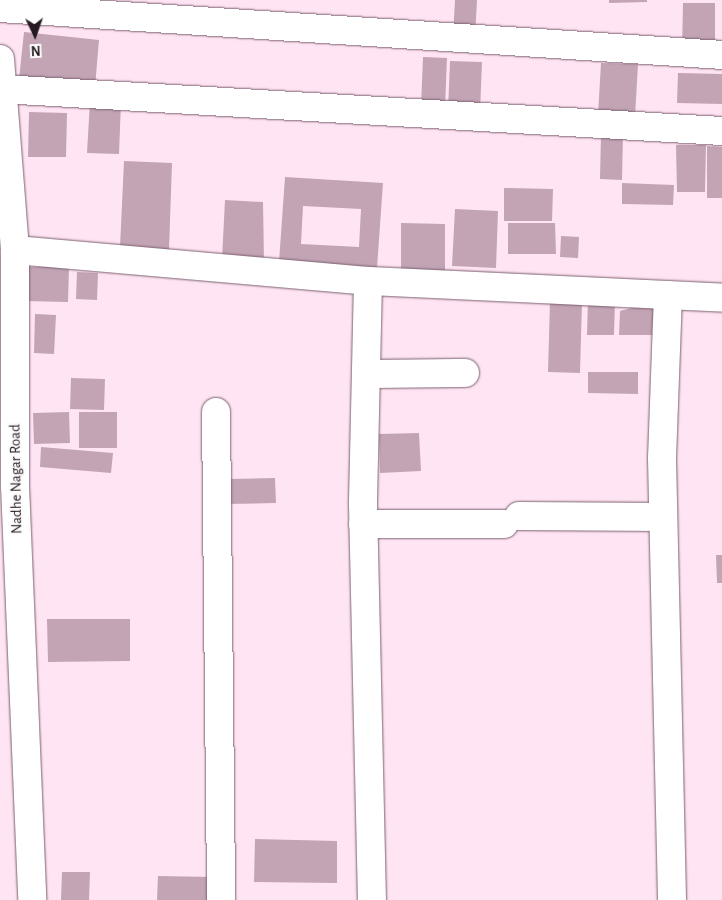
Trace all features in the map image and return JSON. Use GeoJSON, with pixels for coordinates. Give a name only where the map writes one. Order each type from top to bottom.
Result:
{"type":"FeatureCollection","features":[{"type":"Feature","properties":{"kind":"street"},"geometry":{"type":"LineString","coordinates":[[0,8],[722,55]]}},
{"type":"Feature","properties":{"kind":"street","name":"Nadhe Nagar Road"},"geometry":{"type":"LineString","coordinates":[[0,59],[15,250],[15,486],[32,900]]}},
{"type":"Feature","properties":{"kind":"street"},"geometry":{"type":"LineString","coordinates":[[2,89],[722,131]]}},
{"type":"Feature","properties":{"kind":"street"},"geometry":{"type":"LineString","coordinates":[[15,250],[368,281],[722,298]]}},
{"type":"Feature","properties":{"kind":"street"},"geometry":{"type":"LineString","coordinates":[[368,281],[363,524],[372,900]]}},
{"type":"Feature","properties":{"kind":"street"},"geometry":{"type":"LineString","coordinates":[[668,296],[663,517],[672,900]]}},
{"type":"Feature","properties":{"kind":"street"},"geometry":{"type":"LineString","coordinates":[[366,374],[465,374]]}},
{"type":"Feature","properties":{"kind":"street"},"geometry":{"type":"LineString","coordinates":[[216,412],[221,900]]}},
{"type":"Feature","properties":{"kind":"street"},"geometry":{"type":"LineString","coordinates":[[363,524],[663,517]]}},
{"type":"Feature","properties":{"kind":"building"},"geometry":{"type":"Polygon","coordinates":[[[455,0],[477,0],[475,38],[453,36],[455,0]]]}},
{"type":"Feature","properties":{"kind":"building"},"geometry":{"type":"Polygon","coordinates":[[[609,0],[647,0],[647,2],[609,3],[609,0]]]}},
{"type":"Feature","properties":{"kind":"building"},"geometry":{"type":"Polygon","coordinates":[[[683,3],[715,3],[715,50],[682,50],[683,3]]]}},
{"type":"Feature","properties":{"kind":"building"},"geometry":{"type":"Polygon","coordinates":[[[24,32],[99,40],[95,87],[19,79],[24,32]]]}},
{"type":"Feature","properties":{"kind":"building"},"geometry":{"type":"Polygon","coordinates":[[[423,57],[447,58],[445,107],[421,106],[423,57]]]}},
{"type":"Feature","properties":{"kind":"building"},"geometry":{"type":"Polygon","coordinates":[[[450,61],[482,62],[480,112],[448,111],[450,61]]]}},
{"type":"Feature","properties":{"kind":"building"},"geometry":{"type":"Polygon","coordinates":[[[601,63],[638,64],[635,117],[598,115],[601,63]]]}},
{"type":"Feature","properties":{"kind":"building"},"geometry":{"type":"Polygon","coordinates":[[[678,73],[722,74],[722,104],[677,103],[678,73]]]}},
{"type":"Feature","properties":{"kind":"building"},"geometry":{"type":"Polygon","coordinates":[[[90,101],[121,102],[119,154],[87,153],[90,101]]]}},
{"type":"Feature","properties":{"kind":"building"},"geometry":{"type":"Polygon","coordinates":[[[29,112],[67,113],[66,157],[28,157],[29,112]]]}},
{"type":"Feature","properties":{"kind":"building"},"geometry":{"type":"Polygon","coordinates":[[[601,133],[623,133],[622,180],[600,179],[601,133]]]}},
{"type":"Feature","properties":{"kind":"building"},"geometry":{"type":"Polygon","coordinates":[[[676,145],[706,145],[705,192],[677,192],[676,145]]]}},
{"type":"Feature","properties":{"kind":"building"},"geometry":{"type":"Polygon","coordinates":[[[707,146],[722,147],[722,198],[707,198],[707,146]]]}},
{"type":"Feature","properties":{"kind":"building"},"geometry":{"type":"Polygon","coordinates":[[[124,161],[172,163],[169,250],[120,247],[124,161]]]}},
{"type":"Feature","properties":{"kind":"building"},"geometry":{"type":"Polygon","coordinates":[[[285,177],[383,183],[377,268],[279,262],[285,177]],[[303,206],[301,244],[359,247],[361,209],[303,206]]]}},
{"type":"Feature","properties":{"kind":"building"},"geometry":{"type":"Polygon","coordinates":[[[622,183],[674,185],[673,205],[622,204],[622,183]]]}},
{"type":"Feature","properties":{"kind":"building"},"geometry":{"type":"Polygon","coordinates":[[[504,188],[553,189],[552,221],[504,221],[504,188]]]}},
{"type":"Feature","properties":{"kind":"building"},"geometry":{"type":"Polygon","coordinates":[[[225,200],[263,202],[264,261],[222,259],[225,200]]]}},
{"type":"Feature","properties":{"kind":"building"},"geometry":{"type":"Polygon","coordinates":[[[455,209],[498,211],[496,268],[452,266],[455,209]]]}},
{"type":"Feature","properties":{"kind":"building"},"geometry":{"type":"Polygon","coordinates":[[[401,223],[445,224],[445,271],[401,271],[401,223]]]}},
{"type":"Feature","properties":{"kind":"building"},"geometry":{"type":"Polygon","coordinates":[[[508,223],[555,223],[556,254],[508,254],[508,223]]]}},
{"type":"Feature","properties":{"kind":"building"},"geometry":{"type":"Polygon","coordinates":[[[561,236],[579,237],[578,258],[560,257],[561,236]]]}},
{"type":"Feature","properties":{"kind":"building"},"geometry":{"type":"Polygon","coordinates":[[[24,267],[69,267],[68,302],[23,301],[24,267]]]}},
{"type":"Feature","properties":{"kind":"building"},"geometry":{"type":"Polygon","coordinates":[[[77,272],[98,273],[97,300],[76,299],[77,272]]]}},
{"type":"Feature","properties":{"kind":"building"},"geometry":{"type":"Polygon","coordinates":[[[588,299],[615,300],[614,335],[587,335],[588,299]]]}},
{"type":"Feature","properties":{"kind":"building"},"geometry":{"type":"Polygon","coordinates":[[[550,301],[582,301],[580,373],[548,372],[550,301]]]}},
{"type":"Feature","properties":{"kind":"building"},"geometry":{"type":"Polygon","coordinates":[[[654,302],[652,335],[619,335],[620,311],[654,302]]]}},
{"type":"Feature","properties":{"kind":"building"},"geometry":{"type":"Polygon","coordinates":[[[35,314],[56,315],[54,354],[34,353],[35,314]]]}},
{"type":"Feature","properties":{"kind":"building"},"geometry":{"type":"Polygon","coordinates":[[[588,372],[638,372],[638,394],[588,393],[588,372]]]}},
{"type":"Feature","properties":{"kind":"building"},"geometry":{"type":"Polygon","coordinates":[[[71,378],[105,379],[104,410],[70,409],[71,378]]]}},
{"type":"Feature","properties":{"kind":"building"},"geometry":{"type":"Polygon","coordinates":[[[69,412],[70,443],[34,444],[33,413],[69,412]]]}},
{"type":"Feature","properties":{"kind":"building"},"geometry":{"type":"Polygon","coordinates":[[[79,412],[117,412],[117,448],[79,448],[79,412]]]}},
{"type":"Feature","properties":{"kind":"building"},"geometry":{"type":"Polygon","coordinates":[[[419,433],[421,471],[380,473],[379,434],[419,433]]]}},
{"type":"Feature","properties":{"kind":"building"},"geometry":{"type":"Polygon","coordinates":[[[41,447],[113,453],[111,473],[40,467],[41,447]]]}},
{"type":"Feature","properties":{"kind":"building"},"geometry":{"type":"Polygon","coordinates":[[[275,478],[276,503],[227,504],[227,479],[275,478]]]}},
{"type":"Feature","properties":{"kind":"building"},"geometry":{"type":"Polygon","coordinates":[[[716,555],[722,555],[722,583],[717,583],[716,555]]]}},
{"type":"Feature","properties":{"kind":"building"},"geometry":{"type":"Polygon","coordinates":[[[47,619],[130,619],[130,661],[48,662],[47,619]]]}},
{"type":"Feature","properties":{"kind":"building"},"geometry":{"type":"Polygon","coordinates":[[[255,839],[337,841],[337,883],[254,882],[255,839]]]}},
{"type":"Feature","properties":{"kind":"building"},"geometry":{"type":"Polygon","coordinates":[[[62,872],[90,872],[89,900],[61,900],[62,872]]]}},
{"type":"Feature","properties":{"kind":"building"},"geometry":{"type":"Polygon","coordinates":[[[158,876],[213,877],[213,900],[157,900],[158,876]]]}}]}
